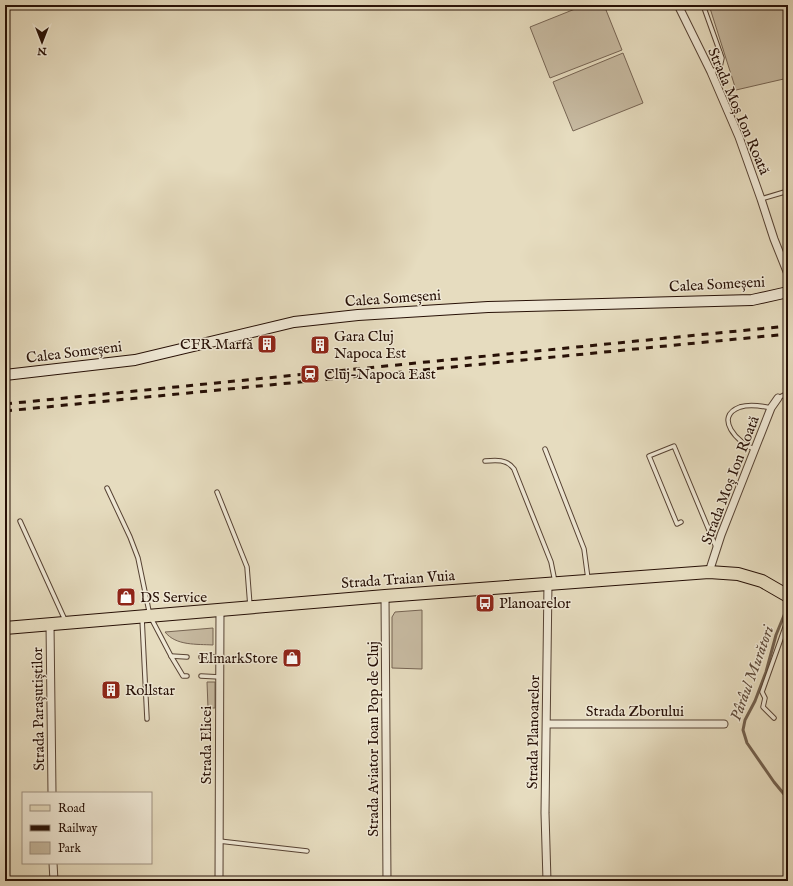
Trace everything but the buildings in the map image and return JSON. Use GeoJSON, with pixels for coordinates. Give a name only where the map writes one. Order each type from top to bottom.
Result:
{"type":"FeatureCollection","features":[{"type":"Feature","properties":{"kind":"main road","name":"Calea Someșeni"},"geometry":{"type":"LineString","coordinates":[[5,375],[135,360],[294,322],[358,315],[488,307],[752,300],[788,292]]}},
{"type":"Feature","properties":{"kind":"main road","name":"Strada Traian Vuia"},"geometry":{"type":"LineString","coordinates":[[5,628],[220,609],[708,572],[738,574],[762,582],[788,596]]}},
{"type":"Feature","properties":{"kind":"street","name":"Strada Moș Ion Roată"},"geometry":{"type":"LineString","coordinates":[[678,5],[711,72],[739,137],[774,239],[788,274]]}},
{"type":"Feature","properties":{"kind":"street","name":"Strada Moș Ion Roată"},"geometry":{"type":"LineString","coordinates":[[708,572],[771,408],[778,398]]}},
{"type":"Feature","properties":{"kind":"street","name":"Strada Planoarelor"},"geometry":{"type":"LineString","coordinates":[[547,881],[545,813],[552,583]]}},
{"type":"Feature","properties":{"kind":"street","name":"Strada Aviator Ioan Pop de Cluj"},"geometry":{"type":"LineString","coordinates":[[385,596],[387,881]]}},
{"type":"Feature","properties":{"kind":"street","name":"Strada Elicei"},"geometry":{"type":"LineString","coordinates":[[219,881],[220,609]]}},
{"type":"Feature","properties":{"kind":"street","name":"Strada Parașutiștilor"},"geometry":{"type":"LineString","coordinates":[[50,624],[52,792]]}},
{"type":"Feature","properties":{"kind":"street","name":"Strada Zborului"},"geometry":{"type":"LineString","coordinates":[[547,724],[724,724]]}},
{"type":"Feature","properties":{"kind":"street"},"geometry":{"type":"LineString","coordinates":[[53,864],[54,881]]}},
{"type":"Feature","properties":{"kind":"lane"},"geometry":{"type":"LineString","coordinates":[[703,5],[722,58],[720,66],[711,72]]}},
{"type":"Feature","properties":{"kind":"lane"},"geometry":{"type":"LineString","coordinates":[[761,199],[788,191]]}},
{"type":"Feature","properties":{"kind":"lane"},"geometry":{"type":"LineString","coordinates":[[778,398],[788,393]]}},
{"type":"Feature","properties":{"kind":"lane"},"geometry":{"type":"LineString","coordinates":[[755,449],[742,443],[734,436],[729,425],[729,417],[733,412],[741,407],[763,406],[771,408]]}},
{"type":"Feature","properties":{"kind":"lane"},"geometry":{"type":"LineString","coordinates":[[681,522],[677,524],[648,456],[674,446],[716,548]]}},
{"type":"Feature","properties":{"kind":"lane"},"geometry":{"type":"LineString","coordinates":[[545,449],[584,549],[588,580]]}},
{"type":"Feature","properties":{"kind":"lane"},"geometry":{"type":"LineString","coordinates":[[485,461],[505,462],[510,464],[514,469],[551,562],[552,583]]}},
{"type":"Feature","properties":{"kind":"lane"},"geometry":{"type":"LineString","coordinates":[[107,488],[138,558],[146,616],[147,719]]}},
{"type":"Feature","properties":{"kind":"lane"},"geometry":{"type":"LineString","coordinates":[[218,492],[246,567],[250,607]]}},
{"type":"Feature","properties":{"kind":"lane"},"geometry":{"type":"LineString","coordinates":[[697,516],[702,514]]}},
{"type":"Feature","properties":{"kind":"lane"},"geometry":{"type":"LineString","coordinates":[[20,521],[66,623]]}},
{"type":"Feature","properties":{"kind":"lane"},"geometry":{"type":"LineString","coordinates":[[146,616],[183,676],[187,676]]}},
{"type":"Feature","properties":{"kind":"lane"},"geometry":{"type":"LineString","coordinates":[[774,718],[763,706],[765,698],[762,692],[788,620]]}},
{"type":"Feature","properties":{"kind":"lane"},"geometry":{"type":"LineString","coordinates":[[170,656],[187,657]]}},
{"type":"Feature","properties":{"kind":"lane"},"geometry":{"type":"LineString","coordinates":[[201,657],[220,657]]}},
{"type":"Feature","properties":{"kind":"lane"},"geometry":{"type":"LineString","coordinates":[[201,676],[220,677]]}},
{"type":"Feature","properties":{"kind":"lane"},"geometry":{"type":"LineString","coordinates":[[219,841],[306,851]]}},
{"type":"Feature","properties":{"kind":"green space"},"geometry":{"type":"Polygon","coordinates":[[[585,5],[604,5],[622,50],[550,78],[530,27],[585,5]]]}},
{"type":"Feature","properties":{"kind":"green space"},"geometry":{"type":"Polygon","coordinates":[[[709,5],[788,5],[788,78],[736,90],[709,5]]]}},
{"type":"Feature","properties":{"kind":"green space"},"geometry":{"type":"Polygon","coordinates":[[[623,53],[643,103],[573,131],[553,82],[623,53]]]}},
{"type":"Feature","properties":{"kind":"green space"},"geometry":{"type":"Polygon","coordinates":[[[422,610],[422,669],[392,668],[392,617],[395,612],[422,610]]]}},
{"type":"Feature","properties":{"kind":"green space"},"geometry":{"type":"Polygon","coordinates":[[[213,628],[213,645],[181,642],[170,637],[165,632],[213,628]]]}},
{"type":"Feature","properties":{"kind":"green space"},"geometry":{"type":"Polygon","coordinates":[[[207,682],[215,682],[215,708],[208,708],[207,682]]]}},
{"type":"Feature","properties":{"kind":"green space"},"geometry":{"type":"Polygon","coordinates":[[[5,877],[42,877],[48,879],[49,881],[5,881],[5,877]]]}},
{"type":"Feature","properties":{"kind":"waterway","name":"Pârâul Murători"},"geometry":{"type":"LineString","coordinates":[[785,613],[776,635],[766,672],[755,701],[745,720],[743,730],[747,743],[774,782],[788,799]]}},
{"type":"Feature","properties":{"kind":"railway"},"geometry":{"type":"LineString","coordinates":[[5,404],[788,326]]}},
{"type":"Feature","properties":{"kind":"railway"},"geometry":{"type":"LineString","coordinates":[[5,411],[788,334]]}},
{"type":"Feature","properties":{"kind":"place","name":"CFR Marfă"},"geometry":{"type":"Point","coordinates":[267,344]}},
{"type":"Feature","properties":{"kind":"place","name":"Gara Cluj Napoca Est"},"geometry":{"type":"Point","coordinates":[320,345]}},
{"type":"Feature","properties":{"kind":"place","name":"Cluj-Napoca East"},"geometry":{"type":"Point","coordinates":[310,374]}},
{"type":"Feature","properties":{"kind":"place","name":"DS Service"},"geometry":{"type":"Point","coordinates":[126,597]}},
{"type":"Feature","properties":{"kind":"place","name":"Planoarelor"},"geometry":{"type":"Point","coordinates":[485,603]}},
{"type":"Feature","properties":{"kind":"place","name":"ElmarkStore"},"geometry":{"type":"Point","coordinates":[292,658]}},
{"type":"Feature","properties":{"kind":"place","name":"Rollstar"},"geometry":{"type":"Point","coordinates":[111,690]}}]}
